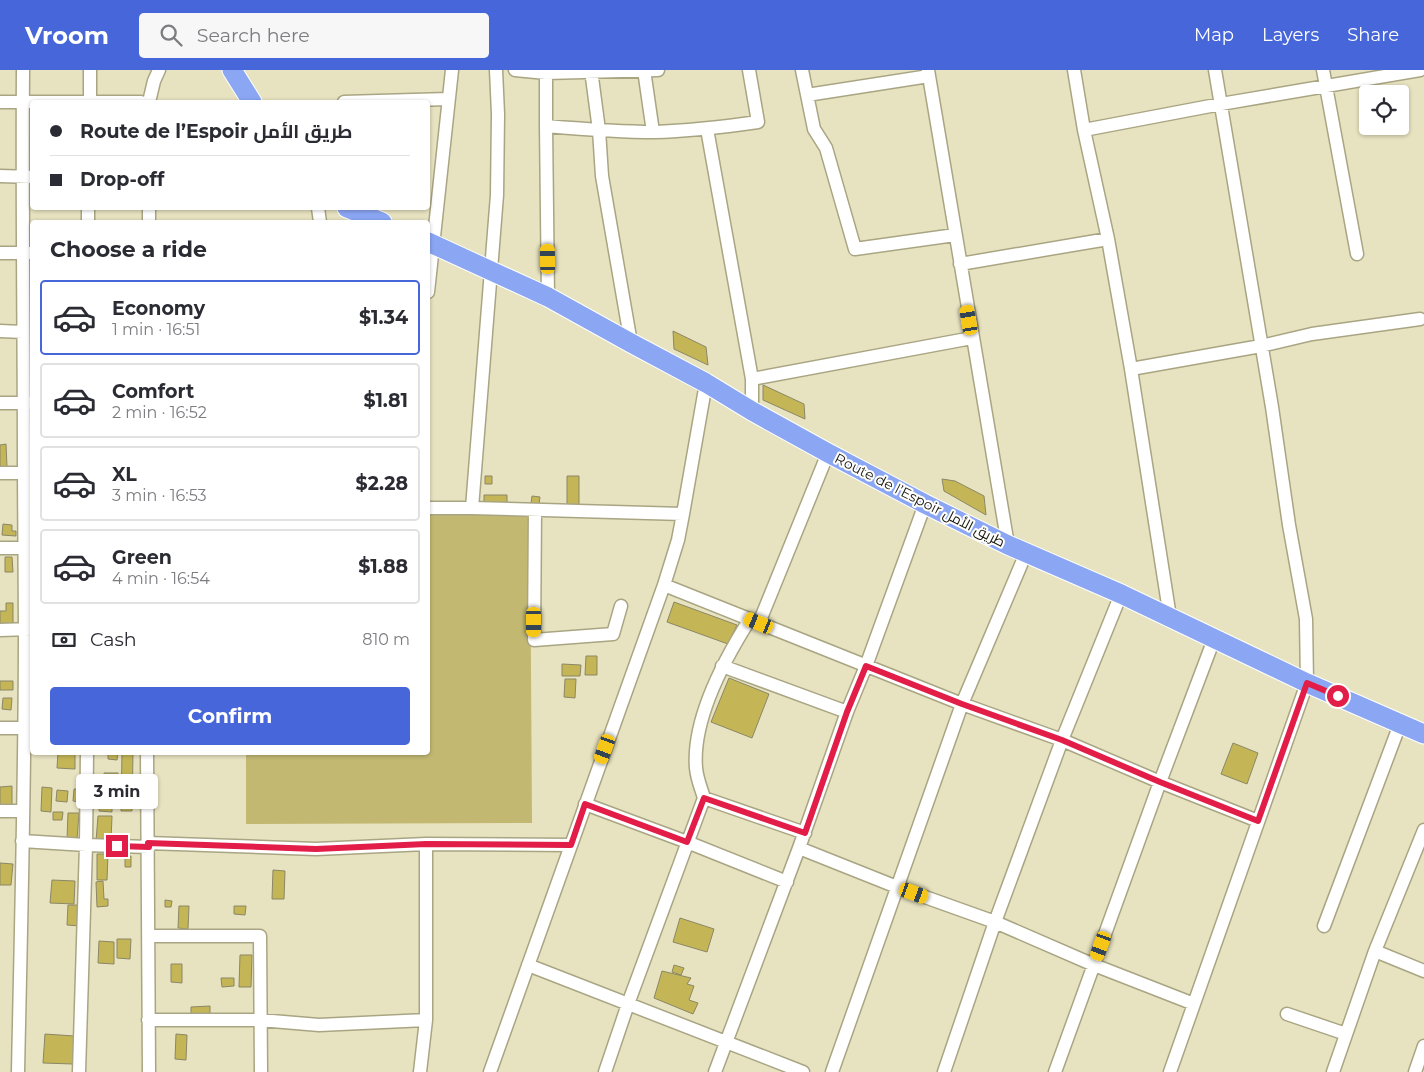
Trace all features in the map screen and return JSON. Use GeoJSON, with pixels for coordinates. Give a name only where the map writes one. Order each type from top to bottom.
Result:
{"type":"FeatureCollection","features":[{"type":"Feature","properties":{"kind":"highway"},"geometry":{"type":"LineString","coordinates":[[232,70],[251,100]]}},
{"type":"Feature","properties":{"kind":"highway"},"geometry":{"type":"LineString","coordinates":[[352,210],[377,220]]}},
{"type":"Feature","properties":{"kind":"highway","name":"Route de l’Espoir طريق الأمل"},"geometry":{"type":"LineString","coordinates":[[430,243],[548,296],[828,453],[1008,545],[1122,594],[1307,683],[1424,734]]}},
{"type":"Feature","properties":{"kind":"street"},"geometry":{"type":"LineString","coordinates":[[18,1072],[22,811],[28,728],[29,629],[29,548],[24,474],[29,403],[23,332],[28,253],[23,70]]}},
{"type":"Feature","properties":{"kind":"street"},"geometry":{"type":"LineString","coordinates":[[90,70],[90,100]]}},
{"type":"Feature","properties":{"kind":"street"},"geometry":{"type":"LineString","coordinates":[[149,100],[158,70]]}},
{"type":"Feature","properties":{"kind":"street"},"geometry":{"type":"LineString","coordinates":[[430,243],[452,70]]}},
{"type":"Feature","properties":{"kind":"street"},"geometry":{"type":"LineString","coordinates":[[472,508],[497,195],[498,114],[496,70]]}},
{"type":"Feature","properties":{"kind":"street"},"geometry":{"type":"LineString","coordinates":[[515,70],[546,72],[658,70]]}},
{"type":"Feature","properties":{"kind":"street"},"geometry":{"type":"LineString","coordinates":[[644,70],[653,132]]}},
{"type":"Feature","properties":{"kind":"street"},"geometry":{"type":"LineString","coordinates":[[546,126],[653,132],[707,129],[758,122],[749,70]]}},
{"type":"Feature","properties":{"kind":"street"},"geometry":{"type":"LineString","coordinates":[[802,70],[814,129],[826,148],[855,249],[955,235]]}},
{"type":"Feature","properties":{"kind":"street"},"geometry":{"type":"LineString","coordinates":[[1074,70],[1084,130],[1108,239],[1131,369],[1170,617]]}},
{"type":"Feature","properties":{"kind":"street"},"geometry":{"type":"LineString","coordinates":[[1170,1072],[1307,683],[1306,619],[1289,526],[1272,407],[1215,70]]}},
{"type":"Feature","properties":{"kind":"street"},"geometry":{"type":"LineString","coordinates":[[1323,70],[1357,254]]}},
{"type":"Feature","properties":{"kind":"street"},"geometry":{"type":"LineString","coordinates":[[1084,130],[1221,104],[1420,70]]}},
{"type":"Feature","properties":{"kind":"street"},"geometry":{"type":"LineString","coordinates":[[591,71],[599,130],[602,176],[631,343]]}},
{"type":"Feature","properties":{"kind":"street"},"geometry":{"type":"LineString","coordinates":[[546,72],[548,296]]}},
{"type":"Feature","properties":{"kind":"street"},"geometry":{"type":"LineString","coordinates":[[807,95],[928,73],[1008,545]]}},
{"type":"Feature","properties":{"kind":"street"},"geometry":{"type":"LineString","coordinates":[[413,100],[448,99]]}},
{"type":"Feature","properties":{"kind":"street"},"geometry":{"type":"LineString","coordinates":[[0,102],[30,102]]}},
{"type":"Feature","properties":{"kind":"street"},"geometry":{"type":"LineString","coordinates":[[707,129],[752,379],[752,411]]}},
{"type":"Feature","properties":{"kind":"street"},"geometry":{"type":"LineString","coordinates":[[0,176],[27,177]]}},
{"type":"Feature","properties":{"kind":"street"},"geometry":{"type":"LineString","coordinates":[[960,264],[1108,239]]}},
{"type":"Feature","properties":{"kind":"street"},"geometry":{"type":"LineString","coordinates":[[0,253],[28,253]]}},
{"type":"Feature","properties":{"kind":"street"},"geometry":{"type":"LineString","coordinates":[[1131,369],[1261,346],[1312,334],[1420,319]]}},
{"type":"Feature","properties":{"kind":"street"},"geometry":{"type":"LineString","coordinates":[[0,331],[23,332]]}},
{"type":"Feature","properties":{"kind":"street"},"geometry":{"type":"LineString","coordinates":[[752,379],[972,338]]}},
{"type":"Feature","properties":{"kind":"street"},"geometry":{"type":"LineString","coordinates":[[490,1072],[664,585],[678,540],[706,383]]}},
{"type":"Feature","properties":{"kind":"street"},"geometry":{"type":"LineString","coordinates":[[0,403],[29,403]]}},
{"type":"Feature","properties":{"kind":"street"},"geometry":{"type":"LineString","coordinates":[[605,1072],[704,798],[698,782],[696,753],[698,735],[708,702],[722,666],[754,621],[828,453]]}},
{"type":"Feature","properties":{"kind":"street"},"geometry":{"type":"LineString","coordinates":[[0,473],[24,474]]}},
{"type":"Feature","properties":{"kind":"street"},"geometry":{"type":"LineString","coordinates":[[715,1072],[800,848],[847,712],[866,666],[925,504]]}},
{"type":"Feature","properties":{"kind":"street"},"geometry":{"type":"LineString","coordinates":[[430,508],[683,514]]}},
{"type":"Feature","properties":{"kind":"street"},"geometry":{"type":"LineString","coordinates":[[536,510],[534,640],[613,634],[621,606]]}},
{"type":"Feature","properties":{"kind":"street"},"geometry":{"type":"LineString","coordinates":[[0,548],[29,548]]}},
{"type":"Feature","properties":{"kind":"street"},"geometry":{"type":"LineString","coordinates":[[832,1072],[962,704],[1026,553]]}},
{"type":"Feature","properties":{"kind":"street"},"geometry":{"type":"LineString","coordinates":[[664,585],[962,704],[1062,740],[1258,821]]}},
{"type":"Feature","properties":{"kind":"street"},"geometry":{"type":"LineString","coordinates":[[944,1072],[994,922],[1062,740],[1122,594]]}},
{"type":"Feature","properties":{"kind":"street"},"geometry":{"type":"LineString","coordinates":[[0,630],[29,629]]}},
{"type":"Feature","properties":{"kind":"street"},"geometry":{"type":"LineString","coordinates":[[1055,1072],[1214,639]]}},
{"type":"Feature","properties":{"kind":"street"},"geometry":{"type":"LineString","coordinates":[[722,666],[847,712]]}},
{"type":"Feature","properties":{"kind":"street"},"geometry":{"type":"LineString","coordinates":[[1324,926],[1400,724]]}},
{"type":"Feature","properties":{"kind":"street"},"geometry":{"type":"LineString","coordinates":[[0,728],[28,728]]}},
{"type":"Feature","properties":{"kind":"street"},"geometry":{"type":"LineString","coordinates":[[79,1072],[86,845],[86,755]]}},
{"type":"Feature","properties":{"kind":"street"},"geometry":{"type":"LineString","coordinates":[[147,755],[149,1072]]}},
{"type":"Feature","properties":{"kind":"street"},"geometry":{"type":"LineString","coordinates":[[704,798],[805,833]]}},
{"type":"Feature","properties":{"kind":"street"},"geometry":{"type":"LineString","coordinates":[[585,804],[787,882]]}},
{"type":"Feature","properties":{"kind":"street"},"geometry":{"type":"LineString","coordinates":[[0,811],[22,811]]}},
{"type":"Feature","properties":{"kind":"street"},"geometry":{"type":"LineString","coordinates":[[1332,1072],[1375,951],[1424,830]]}},
{"type":"Feature","properties":{"kind":"street"},"geometry":{"type":"LineString","coordinates":[[22,841],[86,845],[316,849],[426,844],[571,845]]}},
{"type":"Feature","properties":{"kind":"street"},"geometry":{"type":"LineString","coordinates":[[420,1072],[426,1020],[426,844]]}},
{"type":"Feature","properties":{"kind":"street"},"geometry":{"type":"LineString","coordinates":[[800,848],[897,887],[994,922],[1094,965],[1194,1004]]}},
{"type":"Feature","properties":{"kind":"street"},"geometry":{"type":"LineString","coordinates":[[148,936],[260,936],[261,1072]]}},
{"type":"Feature","properties":{"kind":"street"},"geometry":{"type":"LineString","coordinates":[[1375,951],[1424,971]]}},
{"type":"Feature","properties":{"kind":"street"},"geometry":{"type":"LineString","coordinates":[[528,965],[802,1072]]}},
{"type":"Feature","properties":{"kind":"street"},"geometry":{"type":"LineString","coordinates":[[1287,1014],[1346,1034]]}},
{"type":"Feature","properties":{"kind":"street"},"geometry":{"type":"LineString","coordinates":[[148,1020],[260,1020],[318,1025],[426,1020]]}},
{"type":"Feature","properties":{"kind":"street"},"geometry":{"type":"LineString","coordinates":[[1415,1072],[1424,1046]]}},
{"type":"Feature","properties":{"kind":"shaded area"},"geometry":{"type":"Polygon","coordinates":[[[430,515],[530,515],[532,823],[246,824],[246,755],[430,755],[430,515]]]}},
{"type":"Feature","properties":{"kind":"building"},"geometry":{"type":"Polygon","coordinates":[[[673,331],[706,347],[708,365],[674,349],[673,331]]]}},
{"type":"Feature","properties":{"kind":"building"},"geometry":{"type":"Polygon","coordinates":[[[763,385],[804,404],[805,419],[763,400],[763,385]]]}},
{"type":"Feature","properties":{"kind":"building"},"geometry":{"type":"Polygon","coordinates":[[[6,444],[7,467],[0,467],[0,445],[6,444]]]}},
{"type":"Feature","properties":{"kind":"building"},"geometry":{"type":"Polygon","coordinates":[[[485,476],[492,476],[492,484],[485,484],[485,476]]]}},
{"type":"Feature","properties":{"kind":"building"},"geometry":{"type":"Polygon","coordinates":[[[567,476],[579,476],[579,507],[567,507],[567,476]]]}},
{"type":"Feature","properties":{"kind":"building"},"geometry":{"type":"Polygon","coordinates":[[[942,479],[955,481],[984,496],[986,515],[944,491],[942,479]]]}},
{"type":"Feature","properties":{"kind":"building"},"geometry":{"type":"Polygon","coordinates":[[[484,495],[507,495],[507,503],[484,503],[484,495]]]}},
{"type":"Feature","properties":{"kind":"building"},"geometry":{"type":"Polygon","coordinates":[[[532,496],[540,497],[539,504],[531,503],[532,496]]]}},
{"type":"Feature","properties":{"kind":"building"},"geometry":{"type":"Polygon","coordinates":[[[3,524],[12,525],[12,531],[16,531],[16,536],[2,535],[3,524]]]}},
{"type":"Feature","properties":{"kind":"building"},"geometry":{"type":"Polygon","coordinates":[[[5,557],[12,557],[13,572],[5,572],[5,557]]]}},
{"type":"Feature","properties":{"kind":"building"},"geometry":{"type":"Polygon","coordinates":[[[674,602],[737,625],[728,644],[667,622],[674,602]]]}},
{"type":"Feature","properties":{"kind":"building"},"geometry":{"type":"Polygon","coordinates":[[[6,603],[13,603],[13,626],[0,626],[0,611],[6,611],[6,603]]]}},
{"type":"Feature","properties":{"kind":"building"},"geometry":{"type":"Polygon","coordinates":[[[586,656],[597,656],[597,675],[585,675],[586,656]]]}},
{"type":"Feature","properties":{"kind":"building"},"geometry":{"type":"Polygon","coordinates":[[[562,664],[581,665],[580,676],[562,676],[562,664]]]}},
{"type":"Feature","properties":{"kind":"building"},"geometry":{"type":"Polygon","coordinates":[[[729,678],[769,694],[752,738],[711,722],[729,678]]]}},
{"type":"Feature","properties":{"kind":"building"},"geometry":{"type":"Polygon","coordinates":[[[565,679],[576,679],[575,698],[564,697],[565,679]]]}},
{"type":"Feature","properties":{"kind":"building"},"geometry":{"type":"Polygon","coordinates":[[[0,681],[13,681],[13,690],[0,690],[0,681]]]}},
{"type":"Feature","properties":{"kind":"building"},"geometry":{"type":"Polygon","coordinates":[[[3,698],[12,698],[11,710],[2,709],[3,698]]]}},
{"type":"Feature","properties":{"kind":"building"},"geometry":{"type":"Polygon","coordinates":[[[1233,743],[1258,753],[1247,784],[1221,774],[1233,743]]]}},
{"type":"Feature","properties":{"kind":"building"},"geometry":{"type":"Polygon","coordinates":[[[58,755],[75,755],[75,769],[57,768],[58,755]]]}},
{"type":"Feature","properties":{"kind":"building"},"geometry":{"type":"Polygon","coordinates":[[[108,755],[118,755],[117,760],[108,759],[108,755]]]}},
{"type":"Feature","properties":{"kind":"building"},"geometry":{"type":"Polygon","coordinates":[[[122,755],[133,755],[132,811],[121,811],[122,755]]]}},
{"type":"Feature","properties":{"kind":"building"},"geometry":{"type":"Polygon","coordinates":[[[104,773],[118,773],[118,783],[104,783],[104,773]]]}},
{"type":"Feature","properties":{"kind":"building"},"geometry":{"type":"Polygon","coordinates":[[[12,786],[12,810],[0,810],[0,787],[12,786]]]}},
{"type":"Feature","properties":{"kind":"building"},"geometry":{"type":"Polygon","coordinates":[[[42,787],[52,788],[51,812],[41,811],[42,787]]]}},
{"type":"Feature","properties":{"kind":"building"},"geometry":{"type":"Polygon","coordinates":[[[74,789],[81,789],[80,802],[73,801],[74,789]]]}},
{"type":"Feature","properties":{"kind":"building"},"geometry":{"type":"Polygon","coordinates":[[[57,790],[68,791],[67,802],[56,801],[57,790]]]}},
{"type":"Feature","properties":{"kind":"building"},"geometry":{"type":"Polygon","coordinates":[[[100,797],[109,797],[109,805],[112,805],[112,812],[99,811],[100,797]]]}},
{"type":"Feature","properties":{"kind":"building"},"geometry":{"type":"Polygon","coordinates":[[[53,812],[63,812],[62,820],[53,820],[53,812]]]}},
{"type":"Feature","properties":{"kind":"building"},"geometry":{"type":"Polygon","coordinates":[[[68,813],[79,813],[77,840],[67,839],[68,813]]]}},
{"type":"Feature","properties":{"kind":"building"},"geometry":{"type":"Polygon","coordinates":[[[98,816],[112,816],[111,841],[96,841],[98,816]]]}},
{"type":"Feature","properties":{"kind":"building"},"geometry":{"type":"Polygon","coordinates":[[[97,854],[108,854],[107,880],[97,880],[97,854]]]}},
{"type":"Feature","properties":{"kind":"building"},"geometry":{"type":"Polygon","coordinates":[[[125,856],[131,856],[131,867],[125,867],[125,856]]]}},
{"type":"Feature","properties":{"kind":"building"},"geometry":{"type":"Polygon","coordinates":[[[0,863],[13,864],[11,885],[0,885],[0,863]]]}},
{"type":"Feature","properties":{"kind":"building"},"geometry":{"type":"Polygon","coordinates":[[[273,870],[285,871],[284,899],[272,899],[273,870]]]}},
{"type":"Feature","properties":{"kind":"building"},"geometry":{"type":"Polygon","coordinates":[[[52,880],[75,881],[74,904],[50,903],[52,880]]]}},
{"type":"Feature","properties":{"kind":"building"},"geometry":{"type":"Polygon","coordinates":[[[103,881],[104,899],[108,899],[108,906],[97,907],[96,882],[103,881]]]}},
{"type":"Feature","properties":{"kind":"building"},"geometry":{"type":"Polygon","coordinates":[[[165,900],[172,901],[171,907],[165,907],[165,900]]]}},
{"type":"Feature","properties":{"kind":"building"},"geometry":{"type":"Polygon","coordinates":[[[68,905],[81,905],[80,926],[67,925],[68,905]]]}},
{"type":"Feature","properties":{"kind":"building"},"geometry":{"type":"Polygon","coordinates":[[[179,906],[189,906],[188,929],[178,928],[179,906]]]}},
{"type":"Feature","properties":{"kind":"building"},"geometry":{"type":"Polygon","coordinates":[[[234,906],[246,906],[245,915],[234,914],[234,906]]]}},
{"type":"Feature","properties":{"kind":"building"},"geometry":{"type":"Polygon","coordinates":[[[680,918],[714,929],[707,952],[673,942],[680,918]]]}},
{"type":"Feature","properties":{"kind":"building"},"geometry":{"type":"Polygon","coordinates":[[[117,939],[131,939],[130,959],[117,958],[117,939]]]}},
{"type":"Feature","properties":{"kind":"building"},"geometry":{"type":"Polygon","coordinates":[[[99,941],[114,942],[114,964],[98,963],[99,941]]]}},
{"type":"Feature","properties":{"kind":"building"},"geometry":{"type":"Polygon","coordinates":[[[240,955],[252,955],[251,987],[239,987],[240,955]]]}},
{"type":"Feature","properties":{"kind":"building"},"geometry":{"type":"Polygon","coordinates":[[[171,964],[182,964],[182,983],[171,982],[171,964]]]}},
{"type":"Feature","properties":{"kind":"building"},"geometry":{"type":"Polygon","coordinates":[[[674,965],[684,968],[681,975],[672,972],[674,965]]]}},
{"type":"Feature","properties":{"kind":"building"},"geometry":{"type":"Polygon","coordinates":[[[662,971],[691,978],[687,984],[694,986],[689,1000],[698,1003],[693,1014],[654,998],[662,971]]]}},
{"type":"Feature","properties":{"kind":"building"},"geometry":{"type":"Polygon","coordinates":[[[221,978],[234,978],[234,986],[222,987],[221,978]]]}},
{"type":"Feature","properties":{"kind":"building"},"geometry":{"type":"Polygon","coordinates":[[[210,1006],[210,1014],[191,1015],[191,1007],[210,1006]]]}},
{"type":"Feature","properties":{"kind":"building"},"geometry":{"type":"Polygon","coordinates":[[[45,1034],[74,1036],[73,1064],[43,1063],[45,1034]]]}},
{"type":"Feature","properties":{"kind":"building"},"geometry":{"type":"Polygon","coordinates":[[[176,1034],[187,1035],[186,1060],[175,1059],[176,1034]]]}},
{"type":"Feature","properties":{"kind":"route"},"geometry":{"type":"LineString","coordinates":[[117,846],[149,847],[148,843],[316,849],[426,844],[571,845],[585,804],[687,842],[704,798],[805,833],[847,712],[866,666],[962,704],[1062,740],[1258,821],[1307,683],[1338,696]]}}]}
